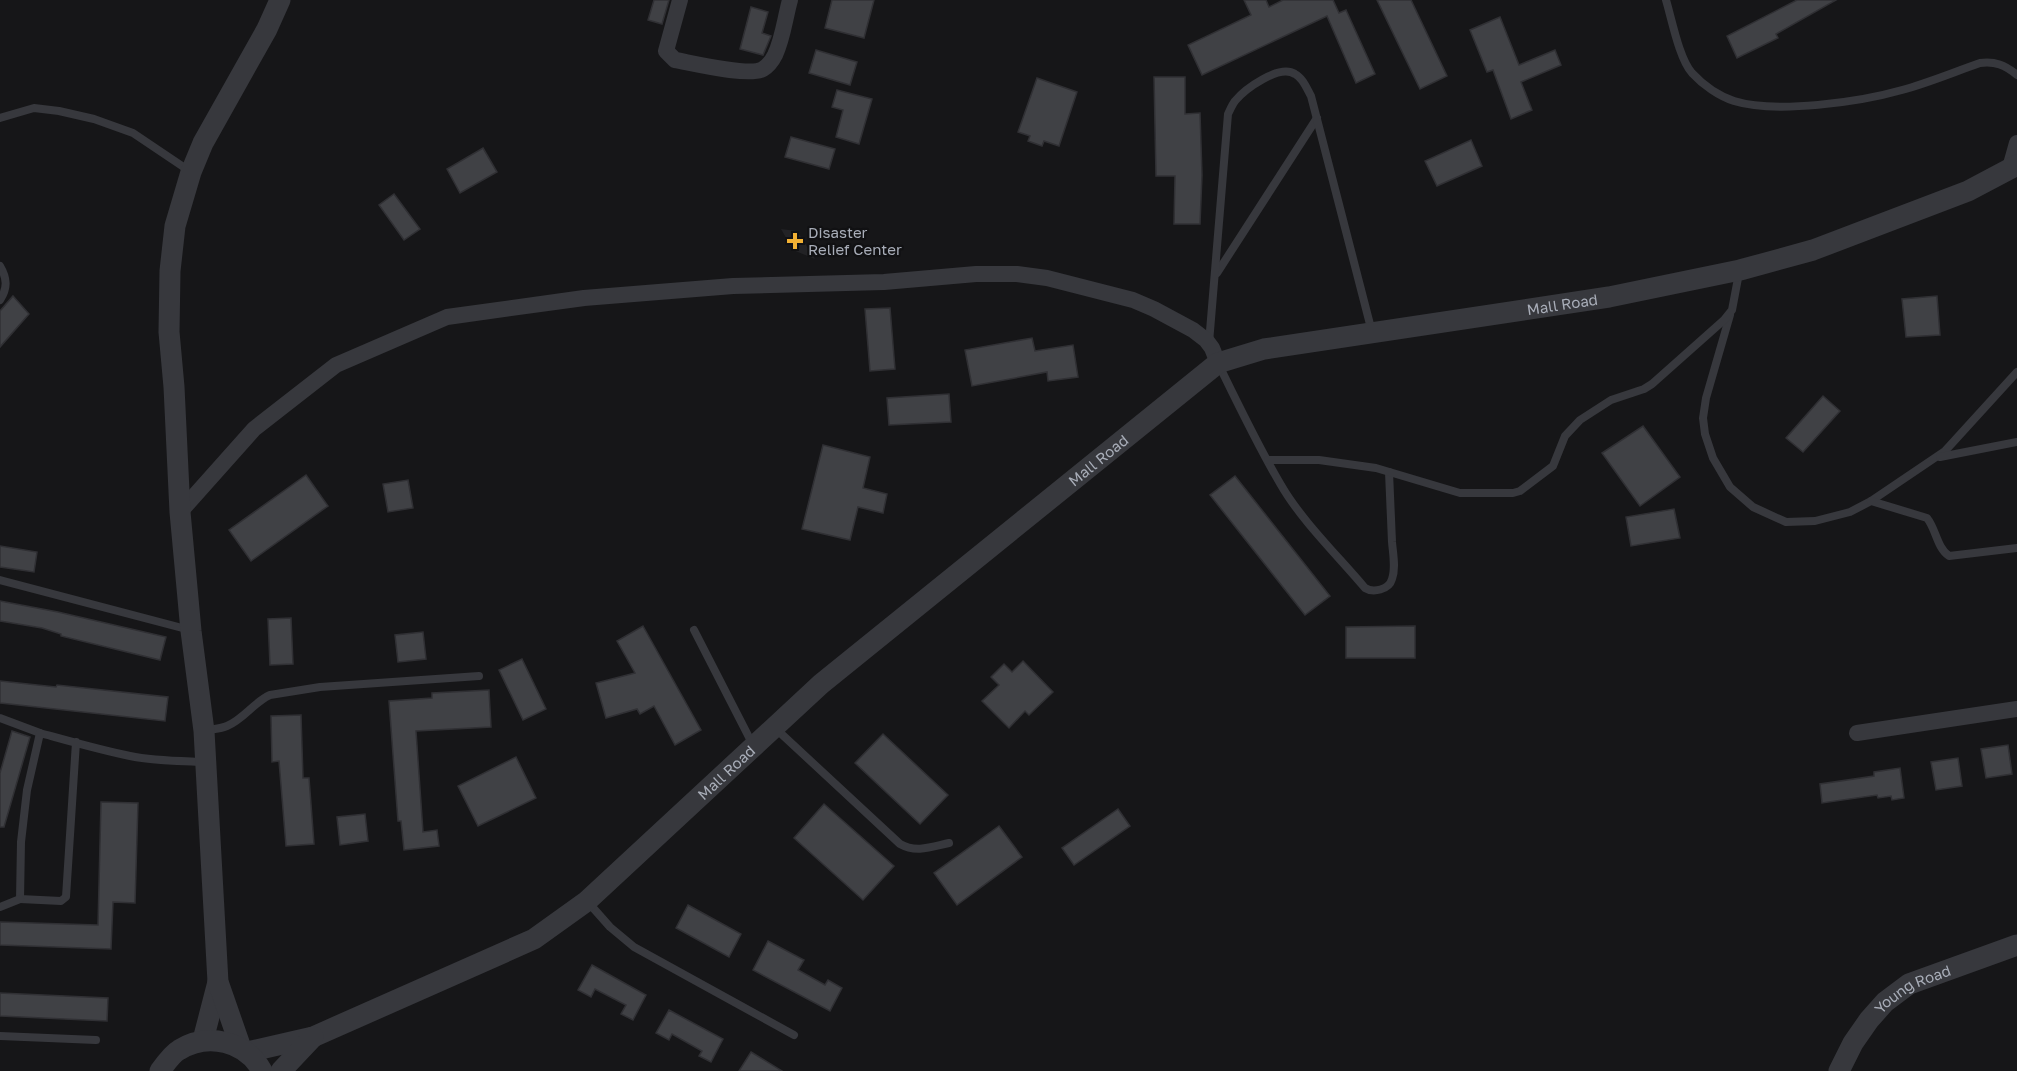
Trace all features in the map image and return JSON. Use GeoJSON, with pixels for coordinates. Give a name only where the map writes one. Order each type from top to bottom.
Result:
{"type":"FeatureCollection","features":[{"type":"Feature","properties":{"kind":"street"},"geometry":{"type":"LineString","coordinates":[[262,1071],[244,1050],[218,982],[204,731],[191,631],[180,512],[169,332],[170,272],[175,226],[191,172],[203,143],[267,29],[280,0]]}},
{"type":"Feature","properties":{"kind":"street"},"geometry":{"type":"LineString","coordinates":[[680,0],[666,51],[668,56],[675,60],[754,72],[764,69],[778,48],[790,0]]}},
{"type":"Feature","properties":{"kind":"street"},"geometry":{"type":"LineString","coordinates":[[2014,166],[2017,142]]}},
{"type":"Feature","properties":{"kind":"street","name":"Mall Road"},"geometry":{"type":"LineString","coordinates":[[313,1037],[534,939],[565,918],[820,684],[1214,354],[1264,349],[1609,297],[1740,270],[1824,246],[1968,191],[2014,166]]}},
{"type":"Feature","properties":{"kind":"street"},"geometry":{"type":"LineString","coordinates":[[180,512],[254,429],[336,365],[447,317],[585,298],[733,286],[884,282],[976,274],[1017,274],[1047,278],[1133,300],[1193,330],[1214,354]]}},
{"type":"Feature","properties":{"kind":"street"},"geometry":{"type":"LineString","coordinates":[[1857,733],[2017,709]]}},
{"type":"Feature","properties":{"kind":"street","name":"Young Road"},"geometry":{"type":"LineString","coordinates":[[1839,1071],[1853,1043],[1869,1020],[1885,1002],[1909,984],[2017,945]]}},
{"type":"Feature","properties":{"kind":"street"},"geometry":{"type":"LineString","coordinates":[[203,1040],[218,982]]}},
{"type":"Feature","properties":{"kind":"street"},"geometry":{"type":"LineString","coordinates":[[160,1071],[178,1050],[203,1040],[223,1041],[244,1050],[313,1037]]}},
{"type":"Feature","properties":{"kind":"street"},"geometry":{"type":"LineString","coordinates":[[281,1071],[313,1037]]}},
{"type":"Feature","properties":{"kind":"lane"},"geometry":{"type":"LineString","coordinates":[[1666,0],[1691,72],[1713,91],[1734,101],[1775,107],[1857,101],[1903,90],[1980,63],[1991,62],[2004,65],[2017,75]]}},
{"type":"Feature","properties":{"kind":"lane"},"geometry":{"type":"LineString","coordinates":[[1372,333],[1311,96],[1303,81],[1294,73],[1279,71],[1261,81],[1235,101],[1228,114],[1215,276],[1214,354],[1253,437],[1282,487],[1299,510],[1370,591],[1387,587],[1392,580],[1394,564],[1389,472]]}},
{"type":"Feature","properties":{"kind":"lane"},"geometry":{"type":"LineString","coordinates":[[0,118],[34,108],[94,119],[133,134],[191,172]]}},
{"type":"Feature","properties":{"kind":"lane"},"geometry":{"type":"LineString","coordinates":[[1215,276],[1317,118]]}},
{"type":"Feature","properties":{"kind":"lane"},"geometry":{"type":"LineString","coordinates":[[0,266],[7,279],[4,295],[0,300]]}},
{"type":"Feature","properties":{"kind":"lane"},"geometry":{"type":"LineString","coordinates":[[1740,270],[1732,310],[1706,398],[1703,418],[1705,434],[1713,458],[1730,487],[1753,507],[1786,522],[1815,521],[1850,512],[1871,501],[1945,451],[2017,372]]}},
{"type":"Feature","properties":{"kind":"lane"},"geometry":{"type":"LineString","coordinates":[[1268,460],[1319,460],[1376,468],[1460,493],[1513,493],[1556,463],[1565,436],[1580,420],[1611,399],[1644,389],[1652,384],[1724,320],[1732,310]]}},
{"type":"Feature","properties":{"kind":"lane"},"geometry":{"type":"LineString","coordinates":[[1936,457],[2017,442]]}},
{"type":"Feature","properties":{"kind":"lane"},"geometry":{"type":"LineString","coordinates":[[1871,501],[1927,518],[1932,523],[1944,552],[1949,556],[2017,548]]}},
{"type":"Feature","properties":{"kind":"lane"},"geometry":{"type":"LineString","coordinates":[[0,580],[191,631]]}},
{"type":"Feature","properties":{"kind":"lane"},"geometry":{"type":"LineString","coordinates":[[694,630],[754,747]]}},
{"type":"Feature","properties":{"kind":"lane"},"geometry":{"type":"LineString","coordinates":[[204,731],[228,726],[270,695],[320,687],[480,676]]}},
{"type":"Feature","properties":{"kind":"lane"},"geometry":{"type":"LineString","coordinates":[[0,718],[39,733],[131,756],[168,761],[205,762]]}},
{"type":"Feature","properties":{"kind":"lane"},"geometry":{"type":"LineString","coordinates":[[774,728],[900,844],[910,849],[926,849],[949,843]]}},
{"type":"Feature","properties":{"kind":"lane"},"geometry":{"type":"LineString","coordinates":[[20,899],[21,842],[27,790],[39,733]]}},
{"type":"Feature","properties":{"kind":"lane"},"geometry":{"type":"LineString","coordinates":[[0,907],[20,899],[61,901],[66,897],[76,742]]}},
{"type":"Feature","properties":{"kind":"lane"},"geometry":{"type":"LineString","coordinates":[[586,901],[610,927],[634,947],[794,1035]]}},
{"type":"Feature","properties":{"kind":"lane"},"geometry":{"type":"LineString","coordinates":[[0,1036],[96,1040]]}},
{"type":"Feature","properties":{"kind":"shaded area","name":"Disaster Relief Center"},"geometry":{"type":"Polygon","coordinates":[[[781,229],[797,231],[815,259],[793,250],[781,229]]]}},
{"type":"Feature","properties":{"kind":"building"},"geometry":{"type":"Polygon","coordinates":[[[654,0],[669,0],[662,24],[648,20],[654,0]]]}},
{"type":"Feature","properties":{"kind":"building"},"geometry":{"type":"Polygon","coordinates":[[[832,0],[874,0],[864,38],[825,28],[832,0]]]}},
{"type":"Feature","properties":{"kind":"building"},"geometry":{"type":"Polygon","coordinates":[[[1244,0],[1266,0],[1269,7],[1283,0],[1333,0],[1339,13],[1346,10],[1375,74],[1356,83],[1327,16],[1202,75],[1188,45],[1251,15],[1244,0]]]}},
{"type":"Feature","properties":{"kind":"building"},"geometry":{"type":"Polygon","coordinates":[[[1377,0],[1411,0],[1447,76],[1420,89],[1377,0]]]}},
{"type":"Feature","properties":{"kind":"building"},"geometry":{"type":"Polygon","coordinates":[[[1797,0],[1836,0],[1776,34],[1778,38],[1737,58],[1727,36],[1797,0]]]}},
{"type":"Feature","properties":{"kind":"building"},"geometry":{"type":"Polygon","coordinates":[[[751,7],[768,12],[762,33],[771,36],[763,55],[740,49],[751,7]]]}},
{"type":"Feature","properties":{"kind":"building"},"geometry":{"type":"Polygon","coordinates":[[[1500,17],[1519,65],[1555,50],[1561,65],[1521,82],[1532,110],[1511,119],[1493,70],[1487,72],[1470,30],[1500,17]]]}},
{"type":"Feature","properties":{"kind":"building"},"geometry":{"type":"Polygon","coordinates":[[[816,50],[857,62],[850,85],[809,73],[816,50]]]}},
{"type":"Feature","properties":{"kind":"building"},"geometry":{"type":"Polygon","coordinates":[[[1154,77],[1185,77],[1185,114],[1200,113],[1202,175],[1200,224],[1174,224],[1175,176],[1156,176],[1154,77]]]}},
{"type":"Feature","properties":{"kind":"building"},"geometry":{"type":"Polygon","coordinates":[[[1037,78],[1077,92],[1059,146],[1044,141],[1042,146],[1028,141],[1030,136],[1018,132],[1037,78]]]}},
{"type":"Feature","properties":{"kind":"building"},"geometry":{"type":"Polygon","coordinates":[[[837,90],[872,99],[859,144],[836,137],[843,110],[832,107],[837,90]]]}},
{"type":"Feature","properties":{"kind":"building"},"geometry":{"type":"Polygon","coordinates":[[[791,137],[835,149],[829,169],[785,157],[791,137]]]}},
{"type":"Feature","properties":{"kind":"building"},"geometry":{"type":"Polygon","coordinates":[[[1471,140],[1482,166],[1437,186],[1425,161],[1471,140]]]}},
{"type":"Feature","properties":{"kind":"building"},"geometry":{"type":"Polygon","coordinates":[[[483,148],[497,172],[460,193],[447,169],[483,148]]]}},
{"type":"Feature","properties":{"kind":"building"},"geometry":{"type":"Polygon","coordinates":[[[394,194],[420,229],[404,240],[379,205],[394,194]]]}},
{"type":"Feature","properties":{"kind":"building"},"geometry":{"type":"Polygon","coordinates":[[[13,296],[29,314],[0,347],[0,311],[13,296]]]}},
{"type":"Feature","properties":{"kind":"building"},"geometry":{"type":"Polygon","coordinates":[[[1937,296],[1940,335],[1906,337],[1902,299],[1937,296]]]}},
{"type":"Feature","properties":{"kind":"building"},"geometry":{"type":"Polygon","coordinates":[[[890,308],[895,369],[870,371],[865,309],[890,308]]]}},
{"type":"Feature","properties":{"kind":"building"},"geometry":{"type":"Polygon","coordinates":[[[1032,338],[1035,351],[1073,345],[1078,377],[1048,381],[1047,372],[972,386],[965,350],[1032,338]]]}},
{"type":"Feature","properties":{"kind":"building"},"geometry":{"type":"Polygon","coordinates":[[[949,394],[951,422],[889,425],[887,398],[949,394]]]}},
{"type":"Feature","properties":{"kind":"building"},"geometry":{"type":"Polygon","coordinates":[[[1823,396],[1840,411],[1803,452],[1786,438],[1823,396]]]}},
{"type":"Feature","properties":{"kind":"building"},"geometry":{"type":"Polygon","coordinates":[[[1643,426],[1680,477],[1640,506],[1602,453],[1643,426]]]}},
{"type":"Feature","properties":{"kind":"building"},"geometry":{"type":"Polygon","coordinates":[[[823,445],[870,457],[863,488],[887,494],[883,513],[858,507],[850,540],[802,529],[823,445]]]}},
{"type":"Feature","properties":{"kind":"building"},"geometry":{"type":"Polygon","coordinates":[[[306,475],[328,506],[251,561],[229,530],[306,475]]]}},
{"type":"Feature","properties":{"kind":"building"},"geometry":{"type":"Polygon","coordinates":[[[1235,476],[1330,596],[1305,615],[1210,495],[1235,476]]]}},
{"type":"Feature","properties":{"kind":"building"},"geometry":{"type":"Polygon","coordinates":[[[408,480],[413,508],[388,512],[383,484],[408,480]]]}},
{"type":"Feature","properties":{"kind":"building"},"geometry":{"type":"Polygon","coordinates":[[[1674,509],[1680,538],[1631,546],[1626,517],[1674,509]]]}},
{"type":"Feature","properties":{"kind":"building"},"geometry":{"type":"Polygon","coordinates":[[[0,546],[37,552],[34,572],[0,567],[0,546]]]}},
{"type":"Feature","properties":{"kind":"building"},"geometry":{"type":"Polygon","coordinates":[[[0,601],[166,637],[160,660],[61,636],[61,634],[42,628],[0,621],[0,601]]]}},
{"type":"Feature","properties":{"kind":"building"},"geometry":{"type":"Polygon","coordinates":[[[291,618],[293,664],[270,665],[268,619],[291,618]]]}},
{"type":"Feature","properties":{"kind":"building"},"geometry":{"type":"Polygon","coordinates":[[[643,626],[701,730],[675,745],[654,706],[640,714],[637,709],[606,718],[596,683],[635,673],[617,641],[643,626]]]}},
{"type":"Feature","properties":{"kind":"building"},"geometry":{"type":"Polygon","coordinates":[[[1415,626],[1415,658],[1346,658],[1346,627],[1415,626]]]}},
{"type":"Feature","properties":{"kind":"building"},"geometry":{"type":"Polygon","coordinates":[[[423,632],[426,659],[398,662],[395,635],[423,632]]]}},
{"type":"Feature","properties":{"kind":"building"},"geometry":{"type":"Polygon","coordinates":[[[522,659],[546,709],[523,720],[499,670],[522,659]]]}},
{"type":"Feature","properties":{"kind":"building"},"geometry":{"type":"Polygon","coordinates":[[[1023,661],[1053,692],[1029,715],[1025,711],[1009,728],[982,701],[999,685],[991,677],[1004,664],[1012,672],[1023,661]]]}},
{"type":"Feature","properties":{"kind":"building"},"geometry":{"type":"Polygon","coordinates":[[[0,681],[168,697],[165,721],[0,703],[0,681]]]}},
{"type":"Feature","properties":{"kind":"building"},"geometry":{"type":"Polygon","coordinates":[[[489,690],[491,727],[416,731],[423,832],[437,830],[439,846],[404,850],[401,821],[398,821],[389,701],[432,698],[432,693],[489,690]]]}},
{"type":"Feature","properties":{"kind":"building"},"geometry":{"type":"Polygon","coordinates":[[[301,715],[303,778],[309,778],[314,844],[286,846],[279,761],[272,762],[271,716],[301,715]]]}},
{"type":"Feature","properties":{"kind":"building"},"geometry":{"type":"Polygon","coordinates":[[[12,731],[30,737],[4,827],[0,827],[0,773],[12,731]]]}},
{"type":"Feature","properties":{"kind":"building"},"geometry":{"type":"Polygon","coordinates":[[[883,734],[948,795],[920,824],[855,763],[883,734]]]}},
{"type":"Feature","properties":{"kind":"building"},"geometry":{"type":"Polygon","coordinates":[[[2008,745],[2012,774],[1986,778],[1981,749],[2008,745]]]}},
{"type":"Feature","properties":{"kind":"building"},"geometry":{"type":"Polygon","coordinates":[[[516,757],[536,798],[478,826],[458,786],[516,757]]]}},
{"type":"Feature","properties":{"kind":"building"},"geometry":{"type":"Polygon","coordinates":[[[1958,758],[1962,786],[1936,790],[1931,762],[1958,758]]]}},
{"type":"Feature","properties":{"kind":"building"},"geometry":{"type":"Polygon","coordinates":[[[1900,768],[1904,798],[1892,800],[1891,796],[1878,798],[1877,795],[1822,803],[1820,784],[1874,776],[1874,772],[1900,768]]]}},
{"type":"Feature","properties":{"kind":"building"},"geometry":{"type":"Polygon","coordinates":[[[101,802],[138,803],[135,903],[113,902],[111,949],[0,945],[0,922],[98,925],[101,802]]]}},
{"type":"Feature","properties":{"kind":"building"},"geometry":{"type":"Polygon","coordinates":[[[824,804],[894,866],[863,900],[794,838],[824,804]]]}},
{"type":"Feature","properties":{"kind":"building"},"geometry":{"type":"Polygon","coordinates":[[[1118,809],[1130,826],[1074,865],[1062,848],[1118,809]]]}},
{"type":"Feature","properties":{"kind":"building"},"geometry":{"type":"Polygon","coordinates":[[[365,814],[368,841],[340,845],[337,817],[365,814]]]}},
{"type":"Feature","properties":{"kind":"building"},"geometry":{"type":"Polygon","coordinates":[[[999,826],[1022,857],[957,905],[934,873],[999,826]]]}},
{"type":"Feature","properties":{"kind":"building"},"geometry":{"type":"Polygon","coordinates":[[[688,905],[741,934],[729,957],[676,928],[688,905]]]}},
{"type":"Feature","properties":{"kind":"building"},"geometry":{"type":"Polygon","coordinates":[[[768,941],[804,960],[798,970],[825,985],[828,980],[842,988],[830,1011],[753,970],[768,941]]]}},
{"type":"Feature","properties":{"kind":"building"},"geometry":{"type":"Polygon","coordinates":[[[592,965],[646,995],[633,1020],[621,1014],[626,1005],[595,989],[591,997],[578,990],[592,965]]]}},
{"type":"Feature","properties":{"kind":"building"},"geometry":{"type":"Polygon","coordinates":[[[0,993],[108,998],[107,1021],[0,1016],[0,993]]]}},
{"type":"Feature","properties":{"kind":"building"},"geometry":{"type":"Polygon","coordinates":[[[669,1010],[723,1039],[711,1062],[699,1056],[702,1051],[672,1034],[669,1040],[656,1033],[669,1010]]]}},
{"type":"Feature","properties":{"kind":"building"},"geometry":{"type":"Polygon","coordinates":[[[751,1052],[782,1071],[739,1071],[751,1052]]]}},
{"type":"Feature","properties":{"kind":"place","name":"Disaster Relief Center"},"geometry":{"type":"Point","coordinates":[795,241]}}]}
